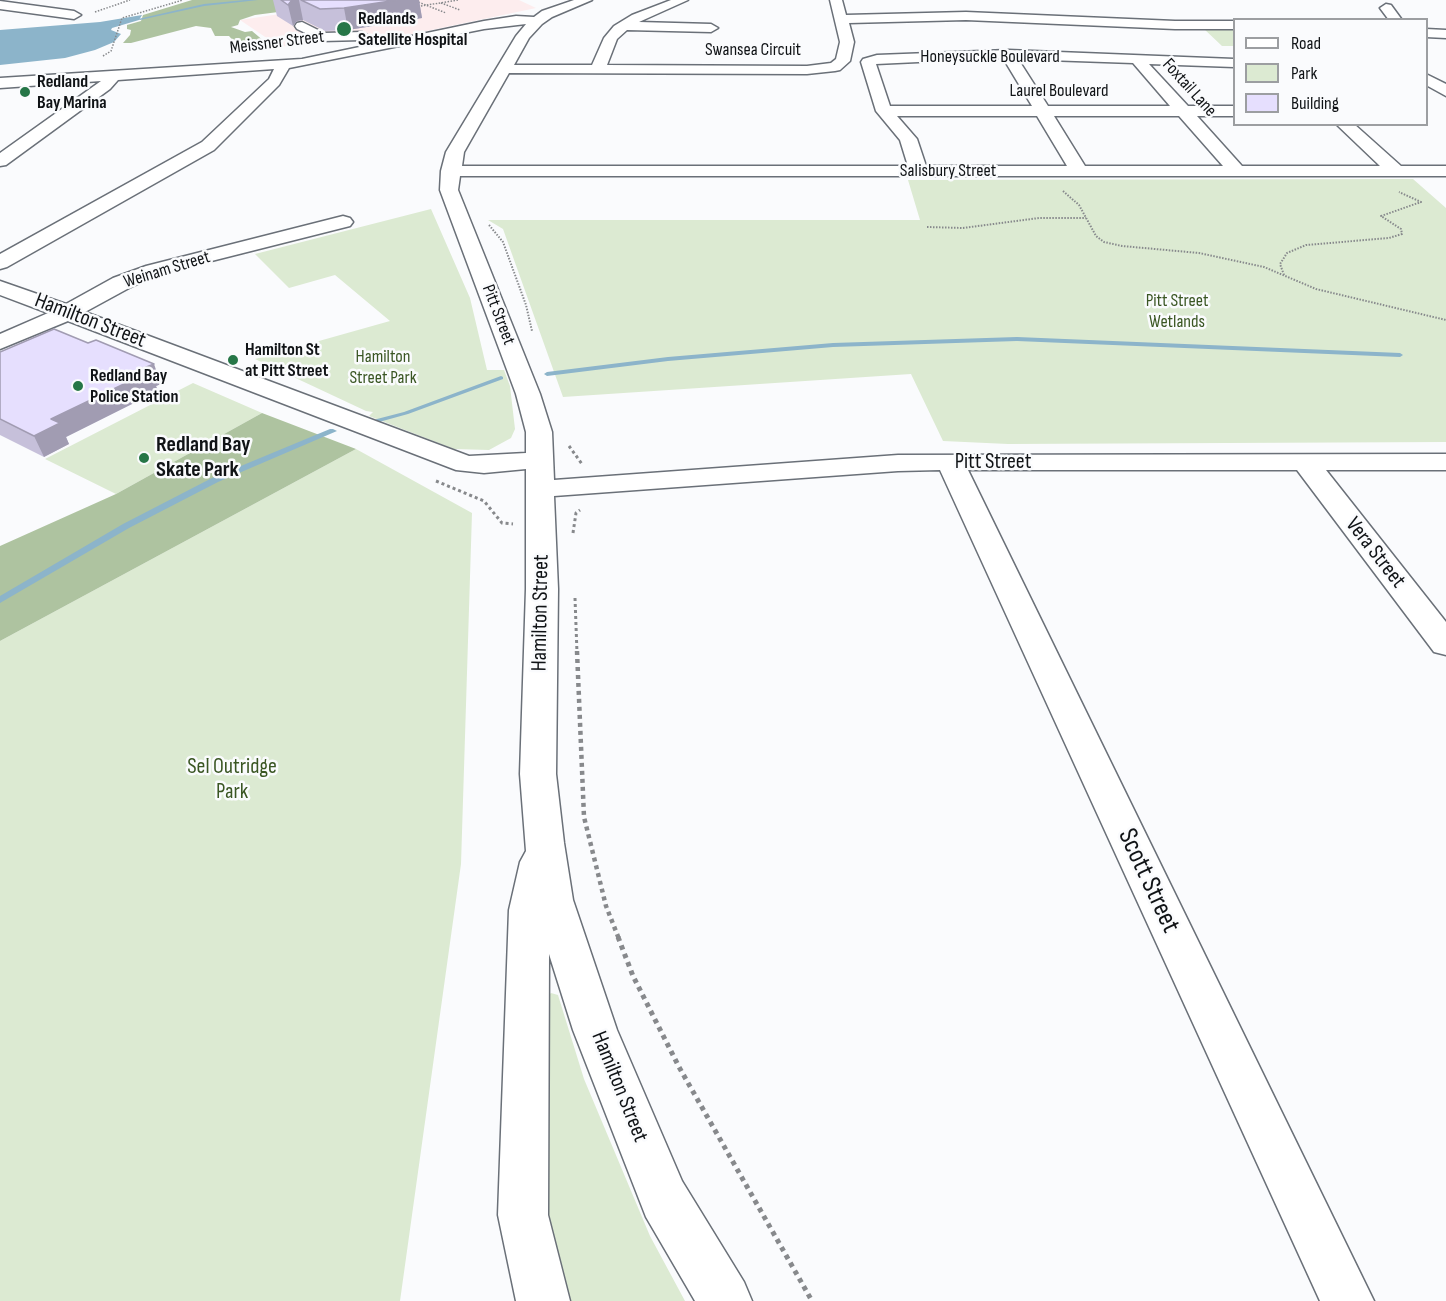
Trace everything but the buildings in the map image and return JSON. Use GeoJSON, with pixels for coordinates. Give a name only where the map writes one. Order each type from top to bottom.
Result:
{"type":"FeatureCollection","features":[{"type":"Feature","properties":{"kind":"street","name":"Meissner Street"},"geometry":{"type":"LineString","coordinates":[[0,83],[283,65],[507,21],[537,21],[547,14],[586,0]]}},
{"type":"Feature","properties":{"kind":"street"},"geometry":{"type":"LineString","coordinates":[[598,68],[611,38],[623,26],[682,0]]}},
{"type":"Feature","properties":{"kind":"street","name":"Swansea Circuit"},"geometry":{"type":"LineString","coordinates":[[504,69],[807,70],[835,67],[843,61],[846,48],[842,19],[836,0]]}},
{"type":"Feature","properties":{"kind":"street"},"geometry":{"type":"LineString","coordinates":[[961,0],[966,16]]}},
{"type":"Feature","properties":{"kind":"street"},"geometry":{"type":"LineString","coordinates":[[0,5],[35,9],[76,20]]}},
{"type":"Feature","properties":{"kind":"street"},"geometry":{"type":"LineString","coordinates":[[1386,8],[1394,18]]}},
{"type":"Feature","properties":{"kind":"street"},"geometry":{"type":"LineString","coordinates":[[842,19],[1100,16],[1233,25]]}},
{"type":"Feature","properties":{"kind":"street"},"geometry":{"type":"LineString","coordinates":[[450,171],[455,152],[465,132],[523,36],[537,21]]}},
{"type":"Feature","properties":{"kind":"street"},"geometry":{"type":"LineString","coordinates":[[302,26],[322,37],[356,35],[386,45]]}},
{"type":"Feature","properties":{"kind":"street"},"geometry":{"type":"LineString","coordinates":[[623,26],[711,29]]}},
{"type":"Feature","properties":{"kind":"street"},"geometry":{"type":"LineString","coordinates":[[1428,33],[1446,34]]}},
{"type":"Feature","properties":{"kind":"street"},"geometry":{"type":"LineString","coordinates":[[1008,54],[1079,171]]}},
{"type":"Feature","properties":{"kind":"street","name":"Honeysuckle Boulevard"},"geometry":{"type":"LineString","coordinates":[[919,171],[908,139],[884,111],[868,62],[877,59],[1008,54],[1233,63]]}},
{"type":"Feature","properties":{"kind":"street","name":"Foxtail Lane"},"geometry":{"type":"LineString","coordinates":[[1136,58],[1237,171]]}},
{"type":"Feature","properties":{"kind":"street"},"geometry":{"type":"LineString","coordinates":[[0,263],[208,146],[274,82],[283,65]]}},
{"type":"Feature","properties":{"kind":"street"},"geometry":{"type":"LineString","coordinates":[[0,161],[105,86],[113,76]]}},
{"type":"Feature","properties":{"kind":"street"},"geometry":{"type":"LineString","coordinates":[[1428,79],[1444,89]]}},
{"type":"Feature","properties":{"kind":"street","name":"Laurel Boulevard"},"geometry":{"type":"LineString","coordinates":[[884,111],[1233,111]]}},
{"type":"Feature","properties":{"kind":"street"},"geometry":{"type":"LineString","coordinates":[[1346,126],[1396,171]]}},
{"type":"Feature","properties":{"kind":"street","name":"Salisbury Street"},"geometry":{"type":"LineString","coordinates":[[450,171],[1446,171]]}},
{"type":"Feature","properties":{"kind":"street","name":"Pitt Street"},"geometry":{"type":"LineString","coordinates":[[450,171],[449,190],[458,217],[528,394],[538,432],[550,464],[1446,462]]}},
{"type":"Feature","properties":{"kind":"street","name":"Weinam Street"},"geometry":{"type":"LineString","coordinates":[[0,342],[67,313],[121,283],[153,270],[343,222]]}},
{"type":"Feature","properties":{"kind":"street","name":"Hamilton Street"},"geometry":{"type":"LineString","coordinates":[[0,287],[466,464],[550,464],[542,589],[538,774],[544,843],[553,900],[599,1041],[664,1199],[725,1301]]}},
{"type":"Feature","properties":{"kind":"street","name":"Scott Street"},"geometry":{"type":"LineString","coordinates":[[950,462],[1347,1301]]}},
{"type":"Feature","properties":{"kind":"street","name":"Vera Street"},"geometry":{"type":"LineString","coordinates":[[1305,462],[1446,644]]}},
{"type":"Feature","properties":{"kind":"street"},"geometry":{"type":"LineString","coordinates":[[543,1301],[524,1215],[530,910],[544,843]]}},
{"type":"Feature","properties":{"kind":"path"},"geometry":{"type":"LineString","coordinates":[[76,20],[130,0]]}},
{"type":"Feature","properties":{"kind":"path"},"geometry":{"type":"LineString","coordinates":[[111,51],[123,18],[183,0]]}},
{"type":"Feature","properties":{"kind":"path"},"geometry":{"type":"LineString","coordinates":[[413,0],[447,13],[445,15]]}},
{"type":"Feature","properties":{"kind":"path"},"geometry":{"type":"LineString","coordinates":[[406,8],[458,0]]}},
{"type":"Feature","properties":{"kind":"path"},"geometry":{"type":"LineString","coordinates":[[1033,171],[1039,178],[1063,191],[1079,205],[1096,236],[1104,242],[1210,255],[1264,267],[1316,289],[1446,320]]}},
{"type":"Feature","properties":{"kind":"path"},"geometry":{"type":"LineString","coordinates":[[1284,275],[1280,264],[1287,253],[1306,245],[1332,241],[1389,238],[1402,234],[1401,229],[1381,216],[1421,202],[1394,190]]}},
{"type":"Feature","properties":{"kind":"path"},"geometry":{"type":"LineString","coordinates":[[927,227],[963,228],[1039,218],[1087,218]]}},
{"type":"Feature","properties":{"kind":"path"},"geometry":{"type":"LineString","coordinates":[[484,221],[504,242],[526,305],[533,337]]}},
{"type":"Feature","properties":{"kind":"path"},"geometry":{"type":"LineString","coordinates":[[550,464],[590,465]]}},
{"type":"Feature","properties":{"kind":"path"},"geometry":{"type":"LineString","coordinates":[[446,485],[484,501],[502,523],[515,524]]}},
{"type":"Feature","properties":{"kind":"path"},"geometry":{"type":"LineString","coordinates":[[573,543],[576,513],[585,507]]}},
{"type":"Feature","properties":{"kind":"path"},"geometry":{"type":"LineString","coordinates":[[575,589],[584,817],[606,906],[633,976],[679,1067],[812,1301]]}},
{"type":"Feature","properties":{"kind":"shaded area","name":"Redlands Satellite Hospital"},"geometry":{"type":"Polygon","coordinates":[[[373,0],[519,0],[536,8],[365,44],[345,39],[280,47],[240,20],[373,0]]]}},
{"type":"Feature","properties":{"kind":"green space"},"geometry":{"type":"Polygon","coordinates":[[[192,0],[333,0],[309,8],[255,15],[240,20],[238,25],[231,27],[245,32],[252,31],[265,42],[247,46],[238,46],[229,36],[215,36],[211,28],[196,26],[131,43],[123,43],[130,35],[131,30],[127,29],[127,25],[141,21],[143,15],[192,0]]]}},
{"type":"Feature","properties":{"kind":"green space"},"geometry":{"type":"Polygon","coordinates":[[[1203,28],[1233,28],[1233,46],[1222,46],[1203,28]]]}},
{"type":"Feature","properties":{"kind":"green space","name":"Pitt Street Wetlands"},"geometry":{"type":"Polygon","coordinates":[[[1413,179],[1446,208],[1446,442],[1008,444],[943,441],[911,374],[563,397],[503,229],[488,220],[920,220],[908,180],[1413,179]]]}},
{"type":"Feature","properties":{"kind":"green space","name":"Hamilton Street Park"},"geometry":{"type":"Polygon","coordinates":[[[431,209],[470,298],[487,370],[504,370],[510,386],[515,429],[511,438],[489,450],[454,449],[369,416],[373,412],[366,411],[255,359],[390,321],[335,275],[289,288],[255,254],[431,209]]]}},
{"type":"Feature","properties":{"kind":"green space"},"geometry":{"type":"Polygon","coordinates":[[[193,383],[262,413],[116,494],[45,459],[193,383]]]}},
{"type":"Feature","properties":{"kind":"green space"},"geometry":{"type":"Polygon","coordinates":[[[262,413],[356,449],[0,641],[0,546],[116,494],[262,413]]]}},
{"type":"Feature","properties":{"kind":"green space","name":"Sel Outridge Park"},"geometry":{"type":"Polygon","coordinates":[[[356,449],[472,513],[461,864],[400,1301],[0,1301],[0,641],[356,449]]]}},
{"type":"Feature","properties":{"kind":"green space"},"geometry":{"type":"Polygon","coordinates":[[[551,993],[558,995],[584,1079],[650,1236],[685,1301],[563,1301],[550,1240],[544,1155],[542,1001],[551,993]]]}},
{"type":"Feature","properties":{"kind":"water"},"geometry":{"type":"Polygon","coordinates":[[[142,15],[139,20],[112,28],[111,30],[121,34],[114,42],[95,50],[65,58],[0,65],[0,30],[100,22],[142,15]]]}},
{"type":"Feature","properties":{"kind":"waterway"},"geometry":{"type":"LineString","coordinates":[[140,19],[204,5],[256,0]]}},
{"type":"Feature","properties":{"kind":"waterway"},"geometry":{"type":"LineString","coordinates":[[547,374],[668,359],[833,345],[1017,339],[1400,355]]}},
{"type":"Feature","properties":{"kind":"waterway"},"geometry":{"type":"LineString","coordinates":[[379,420],[406,413],[501,378]]}},
{"type":"Feature","properties":{"kind":"waterway"},"geometry":{"type":"LineString","coordinates":[[0,600],[126,526],[215,480],[333,431]]}},
{"type":"Feature","properties":{"kind":"place","name":"Redlands Satellite Hospital"},"geometry":{"type":"Point","coordinates":[344,29]}},
{"type":"Feature","properties":{"kind":"place","name":"Redland Bay Marina"},"geometry":{"type":"Point","coordinates":[25,92]}},
{"type":"Feature","properties":{"kind":"place","name":"Hamilton St at Pitt Street"},"geometry":{"type":"Point","coordinates":[233,360]}},
{"type":"Feature","properties":{"kind":"place","name":"Redland Bay Police Station"},"geometry":{"type":"Point","coordinates":[78,386]}},
{"type":"Feature","properties":{"kind":"place","name":"Redland Bay Skate Park"},"geometry":{"type":"Point","coordinates":[144,458]}}]}
